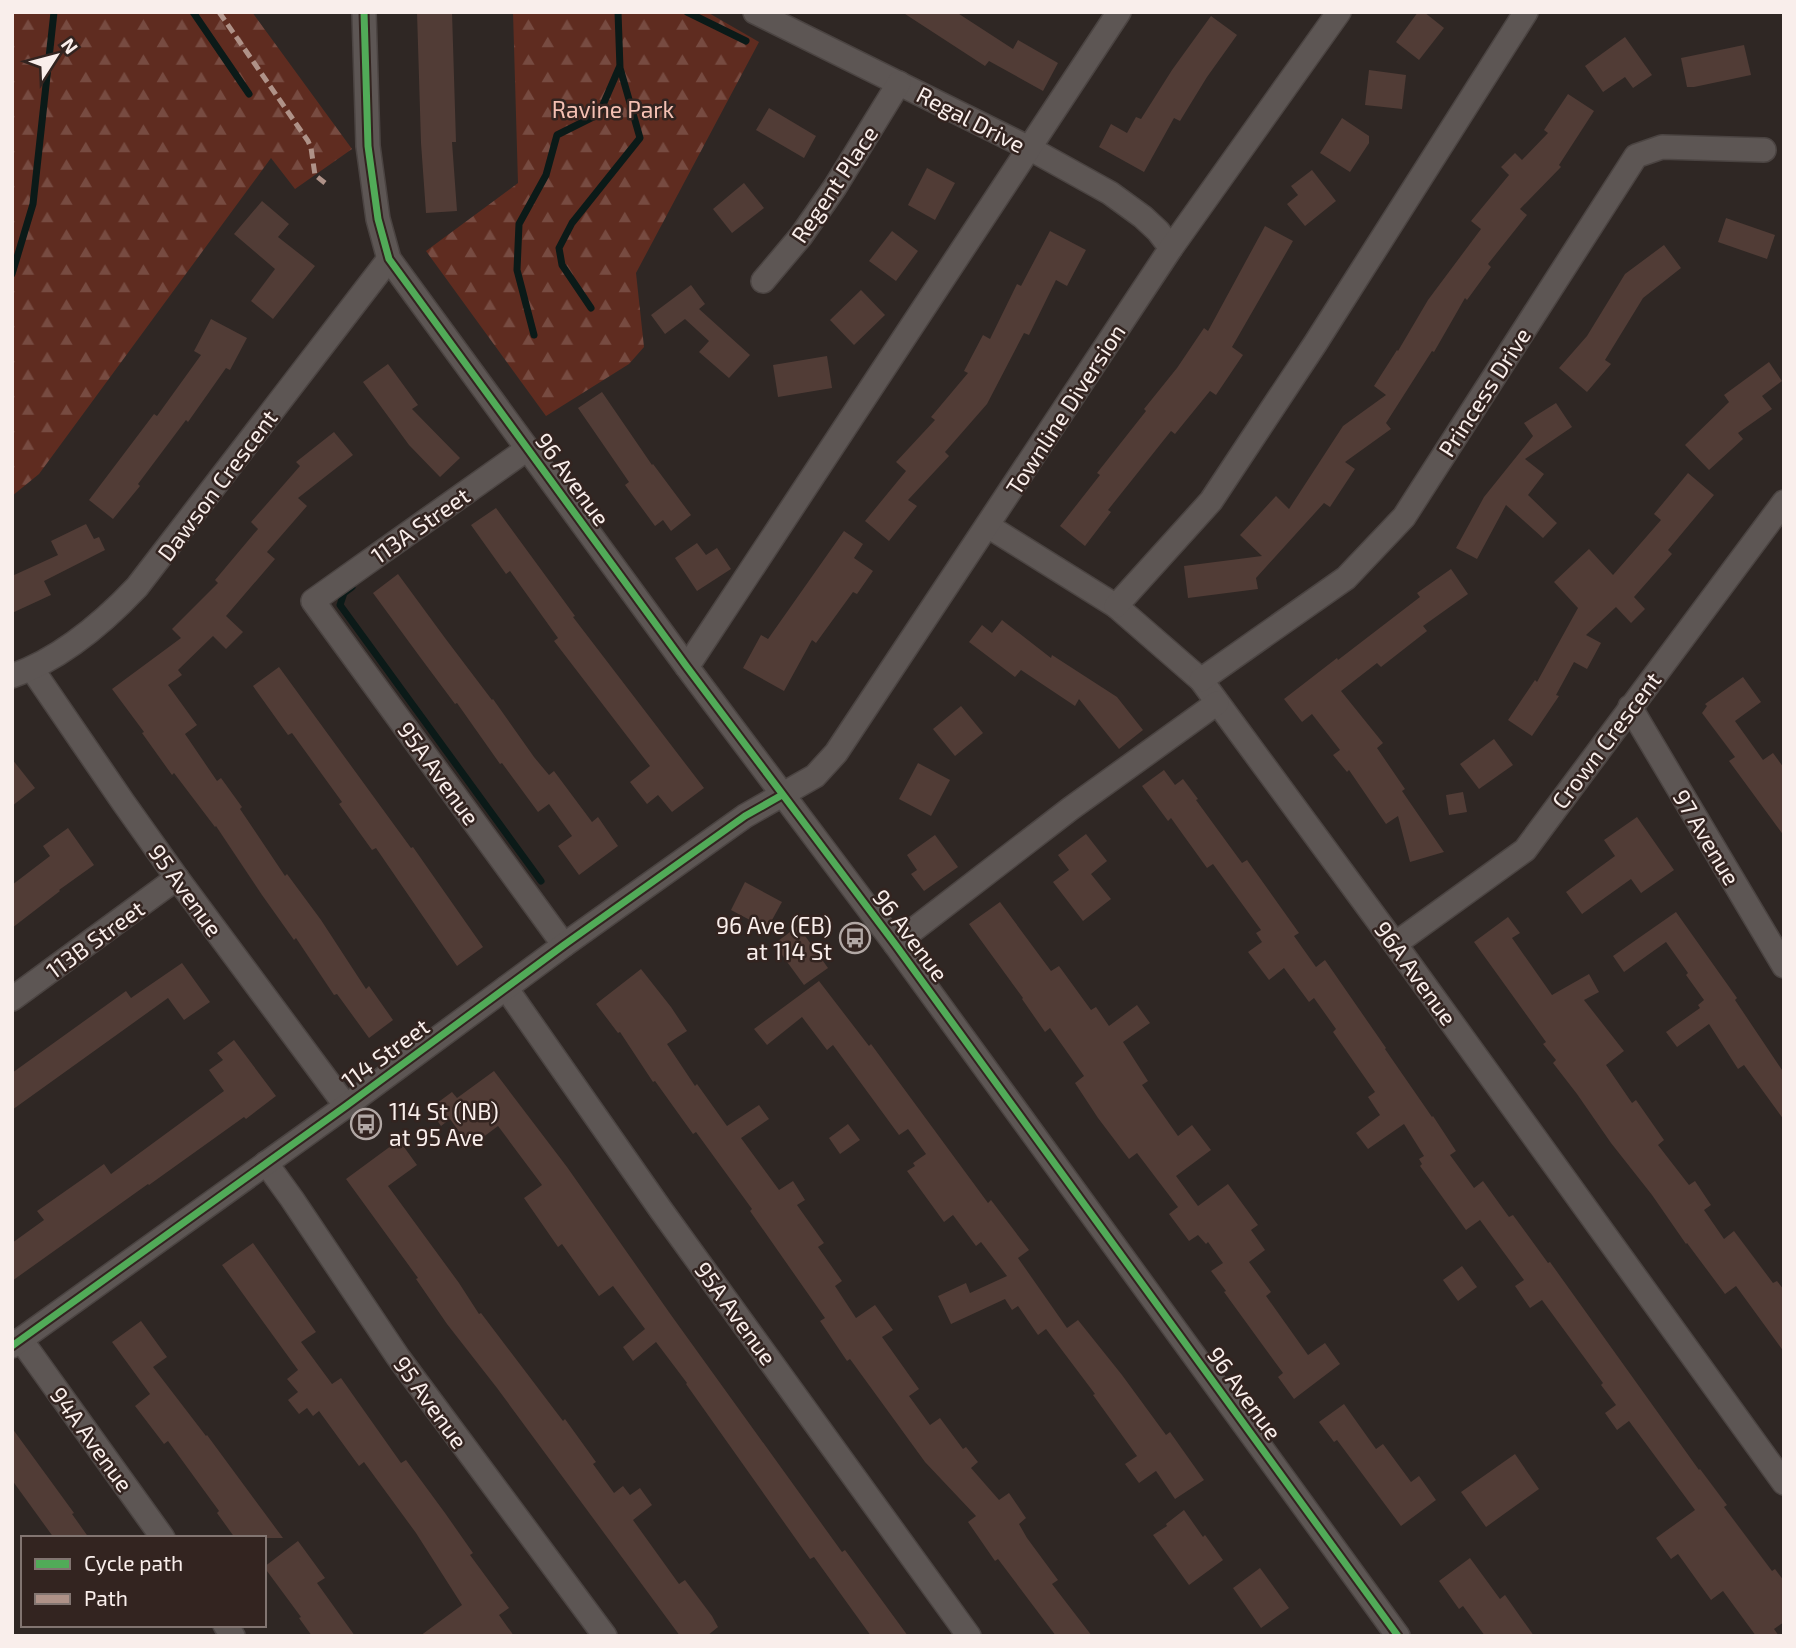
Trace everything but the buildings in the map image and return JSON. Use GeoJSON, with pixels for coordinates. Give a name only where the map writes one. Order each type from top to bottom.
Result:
{"type":"FeatureCollection","features":[{"type":"Feature","properties":{"kind":"street"},"geometry":{"type":"LineString","coordinates":[[363,12],[368,146],[378,219],[388,259]]}},
{"type":"Feature","properties":{"kind":"street","name":"Regal Drive"},"geometry":{"type":"LineString","coordinates":[[755,12],[1029,148],[1110,193],[1143,217],[1171,248]]}},
{"type":"Feature","properties":{"kind":"street"},"geometry":{"type":"LineString","coordinates":[[687,667],[1119,12]]}},
{"type":"Feature","properties":{"kind":"street","name":"Townline Diversion"},"geometry":{"type":"LineString","coordinates":[[782,795],[815,776],[836,753],[1171,248],[1339,12]]}},
{"type":"Feature","properties":{"kind":"street"},"geometry":{"type":"LineString","coordinates":[[1115,606],[1211,501],[1315,344],[1526,12]]}},
{"type":"Feature","properties":{"kind":"street","name":"Regent Place"},"geometry":{"type":"LineString","coordinates":[[763,281],[801,236],[899,83]]}},
{"type":"Feature","properties":{"kind":"street","name":"Princess Drive"},"geometry":{"type":"LineString","coordinates":[[1201,680],[1346,578],[1404,517],[1636,156],[1662,147],[1764,150]]}},
{"type":"Feature","properties":{"kind":"street","name":"96 Avenue"},"geometry":{"type":"LineString","coordinates":[[388,259],[687,667],[895,944],[1398,1636]]}},
{"type":"Feature","properties":{"kind":"street","name":"Dawson Crescent"},"geometry":{"type":"LineString","coordinates":[[22,673],[76,642],[137,587],[388,259]]}},
{"type":"Feature","properties":{"kind":"street","name":"113A Street"},"geometry":{"type":"LineString","coordinates":[[313,601],[527,449]]}},
{"type":"Feature","properties":{"kind":"street","name":"Crown Crescent"},"geometry":{"type":"LineString","coordinates":[[1395,944],[1525,850],[1784,502]]}},
{"type":"Feature","properties":{"kind":"street","name":"96A Avenue"},"geometry":{"type":"LineString","coordinates":[[988,526],[1115,606],[1201,680],[1784,1483]]}},
{"type":"Feature","properties":{"kind":"street","name":"95A Avenue"},"geometry":{"type":"LineString","coordinates":[[313,601],[564,945]]}},
{"type":"Feature","properties":{"kind":"street","name":"95 Avenue"},"geometry":{"type":"LineString","coordinates":[[22,673],[346,1106]]}},
{"type":"Feature","properties":{"kind":"street"},"geometry":{"type":"LineString","coordinates":[[895,944],[1070,809],[1217,703]]}},
{"type":"Feature","properties":{"kind":"street","name":"97 Avenue"},"geometry":{"type":"LineString","coordinates":[[1630,708],[1784,966]]}},
{"type":"Feature","properties":{"kind":"street","name":"114 Street"},"geometry":{"type":"LineString","coordinates":[[17,1343],[564,945],[745,816],[782,795]]}},
{"type":"Feature","properties":{"kind":"street","name":"113B Street"},"geometry":{"type":"LineString","coordinates":[[12,999],[177,878]]}},
{"type":"Feature","properties":{"kind":"street","name":"95A Avenue"},"geometry":{"type":"LineString","coordinates":[[506,988],[662,1210],[969,1636]]}},
{"type":"Feature","properties":{"kind":"street","name":"95 Avenue"},"geometry":{"type":"LineString","coordinates":[[266,1163],[398,1357],[605,1636]]}},
{"type":"Feature","properties":{"kind":"street","name":"94A Avenue"},"geometry":{"type":"LineString","coordinates":[[17,1343],[162,1536]]}},
{"type":"Feature","properties":{"kind":"green space"},"geometry":{"type":"Polygon","coordinates":[[[12,12],[252,12],[352,149],[295,189],[271,158],[39,474],[12,496],[12,12]]]}},
{"type":"Feature","properties":{"kind":"green space","name":"Ravine Park"},"geometry":{"type":"Polygon","coordinates":[[[513,12],[707,12],[759,42],[636,273],[644,347],[629,364],[546,416],[426,251],[518,183],[513,12]]]}},
{"type":"Feature","properties":{"kind":"waterway"},"geometry":{"type":"LineString","coordinates":[[12,274],[33,204],[54,12]]}},
{"type":"Feature","properties":{"kind":"waterway"},"geometry":{"type":"LineString","coordinates":[[193,12],[249,94]]}},
{"type":"Feature","properties":{"kind":"waterway"},"geometry":{"type":"LineString","coordinates":[[591,308],[562,265],[559,248],[572,223],[640,138],[620,68],[618,12]]}},
{"type":"Feature","properties":{"kind":"waterway"},"geometry":{"type":"LineString","coordinates":[[687,12],[746,41]]}},
{"type":"Feature","properties":{"kind":"waterway"},"geometry":{"type":"LineString","coordinates":[[534,335],[517,270],[519,224],[546,175],[557,135],[599,114],[619,68]]}},
{"type":"Feature","properties":{"kind":"waterway"},"geometry":{"type":"LineString","coordinates":[[352,587],[344,593],[340,605],[541,881]]}},
{"type":"Feature","properties":{"kind":"marked path"},"geometry":{"type":"LineString","coordinates":[[219,12],[308,141],[315,175],[325,183]]}},
{"type":"Feature","properties":{"kind":"cycle path"},"geometry":{"type":"LineString","coordinates":[[364,12],[368,146],[378,219],[389,259],[687,667],[895,944],[1398,1636]]}},
{"type":"Feature","properties":{"kind":"cycle path"},"geometry":{"type":"LineString","coordinates":[[12,1346],[346,1106],[564,945],[745,816],[782,795]]}},
{"type":"Feature","properties":{"kind":"place","name":"96 Ave (EB) at 114 St"},"geometry":{"type":"Point","coordinates":[855,938]}},
{"type":"Feature","properties":{"kind":"place","name":"114 St (NB) at 95 Ave"},"geometry":{"type":"Point","coordinates":[366,1124]}}]}
